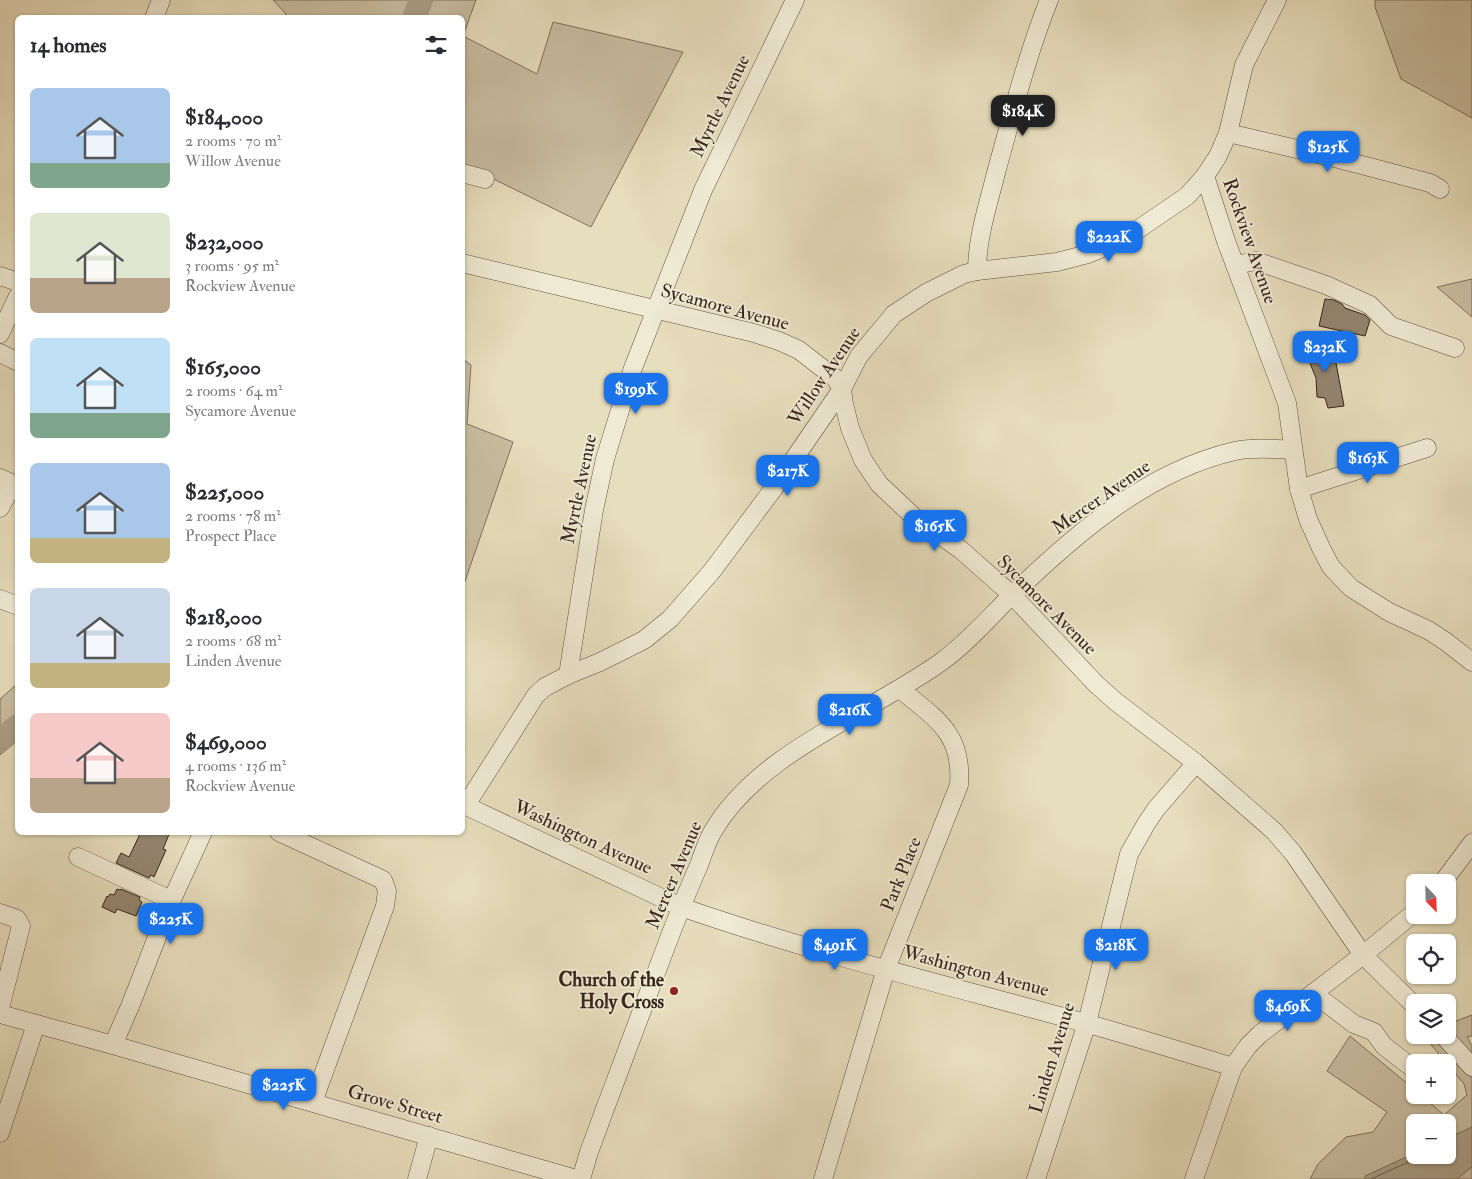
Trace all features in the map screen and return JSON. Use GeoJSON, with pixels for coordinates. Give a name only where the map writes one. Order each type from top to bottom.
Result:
{"type":"FeatureCollection","features":[{"type":"Feature","properties":{"kind":"street"},"geometry":{"type":"LineString","coordinates":[[155,15],[160,0]]}},
{"type":"Feature","properties":{"kind":"street","name":"Myrtle Avenue"},"geometry":{"type":"LineString","coordinates":[[568,675],[594,510],[605,459],[633,368],[703,190],[795,0]]}},
{"type":"Feature","properties":{"kind":"street"},"geometry":{"type":"LineString","coordinates":[[977,271],[977,256],[984,219],[1036,32],[1049,0]]}},
{"type":"Feature","properties":{"kind":"street","name":"Rockview Avenue"},"geometry":{"type":"LineString","coordinates":[[1277,0],[1244,64],[1228,133],[1218,156],[1205,176],[1235,265],[1287,403],[1299,489],[1308,519],[1321,548],[1332,567],[1351,588],[1389,612],[1428,630],[1446,641],[1472,662]]}},
{"type":"Feature","properties":{"kind":"street"},"geometry":{"type":"LineString","coordinates":[[1228,133],[1430,183],[1440,189]]}},
{"type":"Feature","properties":{"kind":"street"},"geometry":{"type":"LineString","coordinates":[[465,174],[485,179]]}},
{"type":"Feature","properties":{"kind":"street","name":"Willow Avenue"},"geometry":{"type":"LineString","coordinates":[[568,675],[600,662],[644,640],[670,619],[712,571],[774,488],[842,389],[859,356],[894,314],[926,293],[964,274],[1057,262],[1088,254],[1124,239],[1187,196],[1205,176]]}},
{"type":"Feature","properties":{"kind":"street"},"geometry":{"type":"LineString","coordinates":[[1235,265],[1256,261],[1326,286],[1370,305],[1391,326],[1455,348]]}},
{"type":"Feature","properties":{"kind":"street","name":"Sycamore Avenue"},"geometry":{"type":"LineString","coordinates":[[465,264],[779,341],[798,350],[835,378],[842,389],[850,428],[863,460],[879,484],[913,516],[961,550],[1012,596],[1096,684],[1115,701],[1196,763],[1274,831],[1293,853],[1363,955],[1406,997]]}},
{"type":"Feature","properties":{"kind":"street"},"geometry":{"type":"LineString","coordinates":[[0,276],[15,281]]}},
{"type":"Feature","properties":{"kind":"street"},"geometry":{"type":"LineString","coordinates":[[0,334],[15,302]]}},
{"type":"Feature","properties":{"kind":"street"},"geometry":{"type":"LineString","coordinates":[[0,353],[15,360]]}},
{"type":"Feature","properties":{"kind":"street","name":"Mercer Avenue"},"geometry":{"type":"LineString","coordinates":[[581,1179],[589,1152],[681,907],[713,832],[731,805],[763,775],[806,744],[854,714],[900,689],[943,660],[976,632],[1012,596],[1092,524],[1163,478],[1197,462],[1237,450],[1272,448],[1293,450]]}},
{"type":"Feature","properties":{"kind":"street"},"geometry":{"type":"LineString","coordinates":[[1299,489],[1427,448]]}},
{"type":"Feature","properties":{"kind":"street"},"geometry":{"type":"LineString","coordinates":[[0,478],[11,483],[0,508]]}},
{"type":"Feature","properties":{"kind":"street"},"geometry":{"type":"LineString","coordinates":[[0,599],[15,605]]}},
{"type":"Feature","properties":{"kind":"street"},"geometry":{"type":"LineString","coordinates":[[465,803],[536,696],[568,675]]}},
{"type":"Feature","properties":{"kind":"street","name":"Park Place"},"geometry":{"type":"LineString","coordinates":[[822,1179],[886,969],[959,785],[958,755],[954,743],[943,724],[900,689]]}},
{"type":"Feature","properties":{"kind":"street","name":"Linden Avenue"},"geometry":{"type":"LineString","coordinates":[[1036,1179],[1087,1023],[1129,854],[1156,809],[1196,763]]}},
{"type":"Feature","properties":{"kind":"street","name":"Washington Avenue"},"geometry":{"type":"LineString","coordinates":[[465,805],[681,907],[718,920],[886,969],[1087,1023],[1234,1067]]}},
{"type":"Feature","properties":{"kind":"street"},"geometry":{"type":"LineString","coordinates":[[113,1045],[171,900],[202,835]]}},
{"type":"Feature","properties":{"kind":"street"},"geometry":{"type":"LineString","coordinates":[[286,835],[383,880],[387,890],[385,906],[313,1102]]}},
{"type":"Feature","properties":{"kind":"street"},"geometry":{"type":"LineString","coordinates":[[1449,874],[1472,843]]}},
{"type":"Feature","properties":{"kind":"street"},"geometry":{"type":"LineString","coordinates":[[78,857],[171,900]]}},
{"type":"Feature","properties":{"kind":"street"},"geometry":{"type":"LineString","coordinates":[[0,913],[16,919],[21,926],[0,1008]]}},
{"type":"Feature","properties":{"kind":"street"},"geometry":{"type":"LineString","coordinates":[[1194,1179],[1234,1067],[1248,1046],[1260,1034],[1406,919]]}},
{"type":"Feature","properties":{"kind":"street"},"geometry":{"type":"LineString","coordinates":[[1313,993],[1354,1024],[1374,1032],[1384,1046],[1406,1063]]}},
{"type":"Feature","properties":{"kind":"street","name":"Grove Street"},"geometry":{"type":"LineString","coordinates":[[0,1014],[313,1102],[576,1179]]}},
{"type":"Feature","properties":{"kind":"street"},"geometry":{"type":"LineString","coordinates":[[0,1133],[36,1024]]}},
{"type":"Feature","properties":{"kind":"street"},"geometry":{"type":"LineString","coordinates":[[1451,1044],[1472,1067]]}},
{"type":"Feature","properties":{"kind":"street"},"geometry":{"type":"LineString","coordinates":[[417,1179],[428,1136]]}},
{"type":"Feature","properties":{"kind":"shaded area"},"geometry":{"type":"Polygon","coordinates":[[[273,0],[476,0],[465,30],[465,15],[286,14],[273,0]]]}},
{"type":"Feature","properties":{"kind":"shaded area"},"geometry":{"type":"Polygon","coordinates":[[[1375,0],[1472,0],[1472,118],[1401,79],[1375,7],[1375,0]]]}},
{"type":"Feature","properties":{"kind":"shaded area"},"geometry":{"type":"Polygon","coordinates":[[[553,22],[683,52],[591,227],[465,165],[465,37],[537,74],[553,22]]]}},
{"type":"Feature","properties":{"kind":"shaded area"},"geometry":{"type":"Polygon","coordinates":[[[1472,279],[1472,317],[1437,287],[1472,279]]]}},
{"type":"Feature","properties":{"kind":"shaded area"},"geometry":{"type":"Polygon","coordinates":[[[465,360],[471,365],[467,424],[513,442],[465,581],[465,360]]]}},
{"type":"Feature","properties":{"kind":"shaded area"},"geometry":{"type":"Polygon","coordinates":[[[15,686],[15,743],[0,755],[0,699],[15,686]]]}},
{"type":"Feature","properties":{"kind":"shaded area"},"geometry":{"type":"Polygon","coordinates":[[[1472,1015],[1472,1036],[1467,1037],[1472,1046],[1472,1179],[1310,1179],[1318,1164],[1346,1137],[1373,1132],[1387,1112],[1327,1071],[1350,1036],[1406,1083],[1406,1104],[1431,1104],[1443,1114],[1406,1114],[1406,1164],[1456,1164],[1456,1114],[1445,1114],[1467,1095],[1464,1084],[1456,1074],[1456,1054],[1439,1054],[1431,1044],[1456,1044],[1456,1021],[1472,1015]]]}},
{"type":"Feature","properties":{"kind":"water"},"geometry":{"type":"Polygon","coordinates":[[[1472,1127],[1472,1167],[1457,1179],[1365,1179],[1365,1176],[1406,1157],[1406,1164],[1456,1164],[1456,1134],[1472,1127]]]}},
{"type":"Feature","properties":{"kind":"building"},"geometry":{"type":"Polygon","coordinates":[[[1325,299],[1334,300],[1345,308],[1365,315],[1370,320],[1365,336],[1319,326],[1325,299]]]}},
{"type":"Feature","properties":{"kind":"building"},"geometry":{"type":"Polygon","coordinates":[[[1323,338],[1328,351],[1332,351],[1336,363],[1344,406],[1328,408],[1325,398],[1317,397],[1316,378],[1302,344],[1323,338]]]}},
{"type":"Feature","properties":{"kind":"building"},"geometry":{"type":"Polygon","coordinates":[[[140,835],[169,835],[163,849],[166,850],[154,877],[151,875],[149,878],[116,863],[121,853],[129,857],[140,835]]]}},
{"type":"Feature","properties":{"kind":"building"},"geometry":{"type":"Polygon","coordinates":[[[117,889],[140,897],[139,900],[142,902],[136,916],[117,909],[115,913],[102,907],[107,896],[110,894],[114,895],[117,889]]]}},
{"type":"Feature","properties":{"kind":"waterway"},"geometry":{"type":"LineString","coordinates":[[415,15],[421,0]]}},
{"type":"Feature","properties":{"kind":"waterway"},"geometry":{"type":"LineString","coordinates":[[0,740],[15,728]]}},
{"type":"Feature","properties":{"kind":"place","name":"Church of the Holy Cross"},"geometry":{"type":"Point","coordinates":[674,991]}}]}
